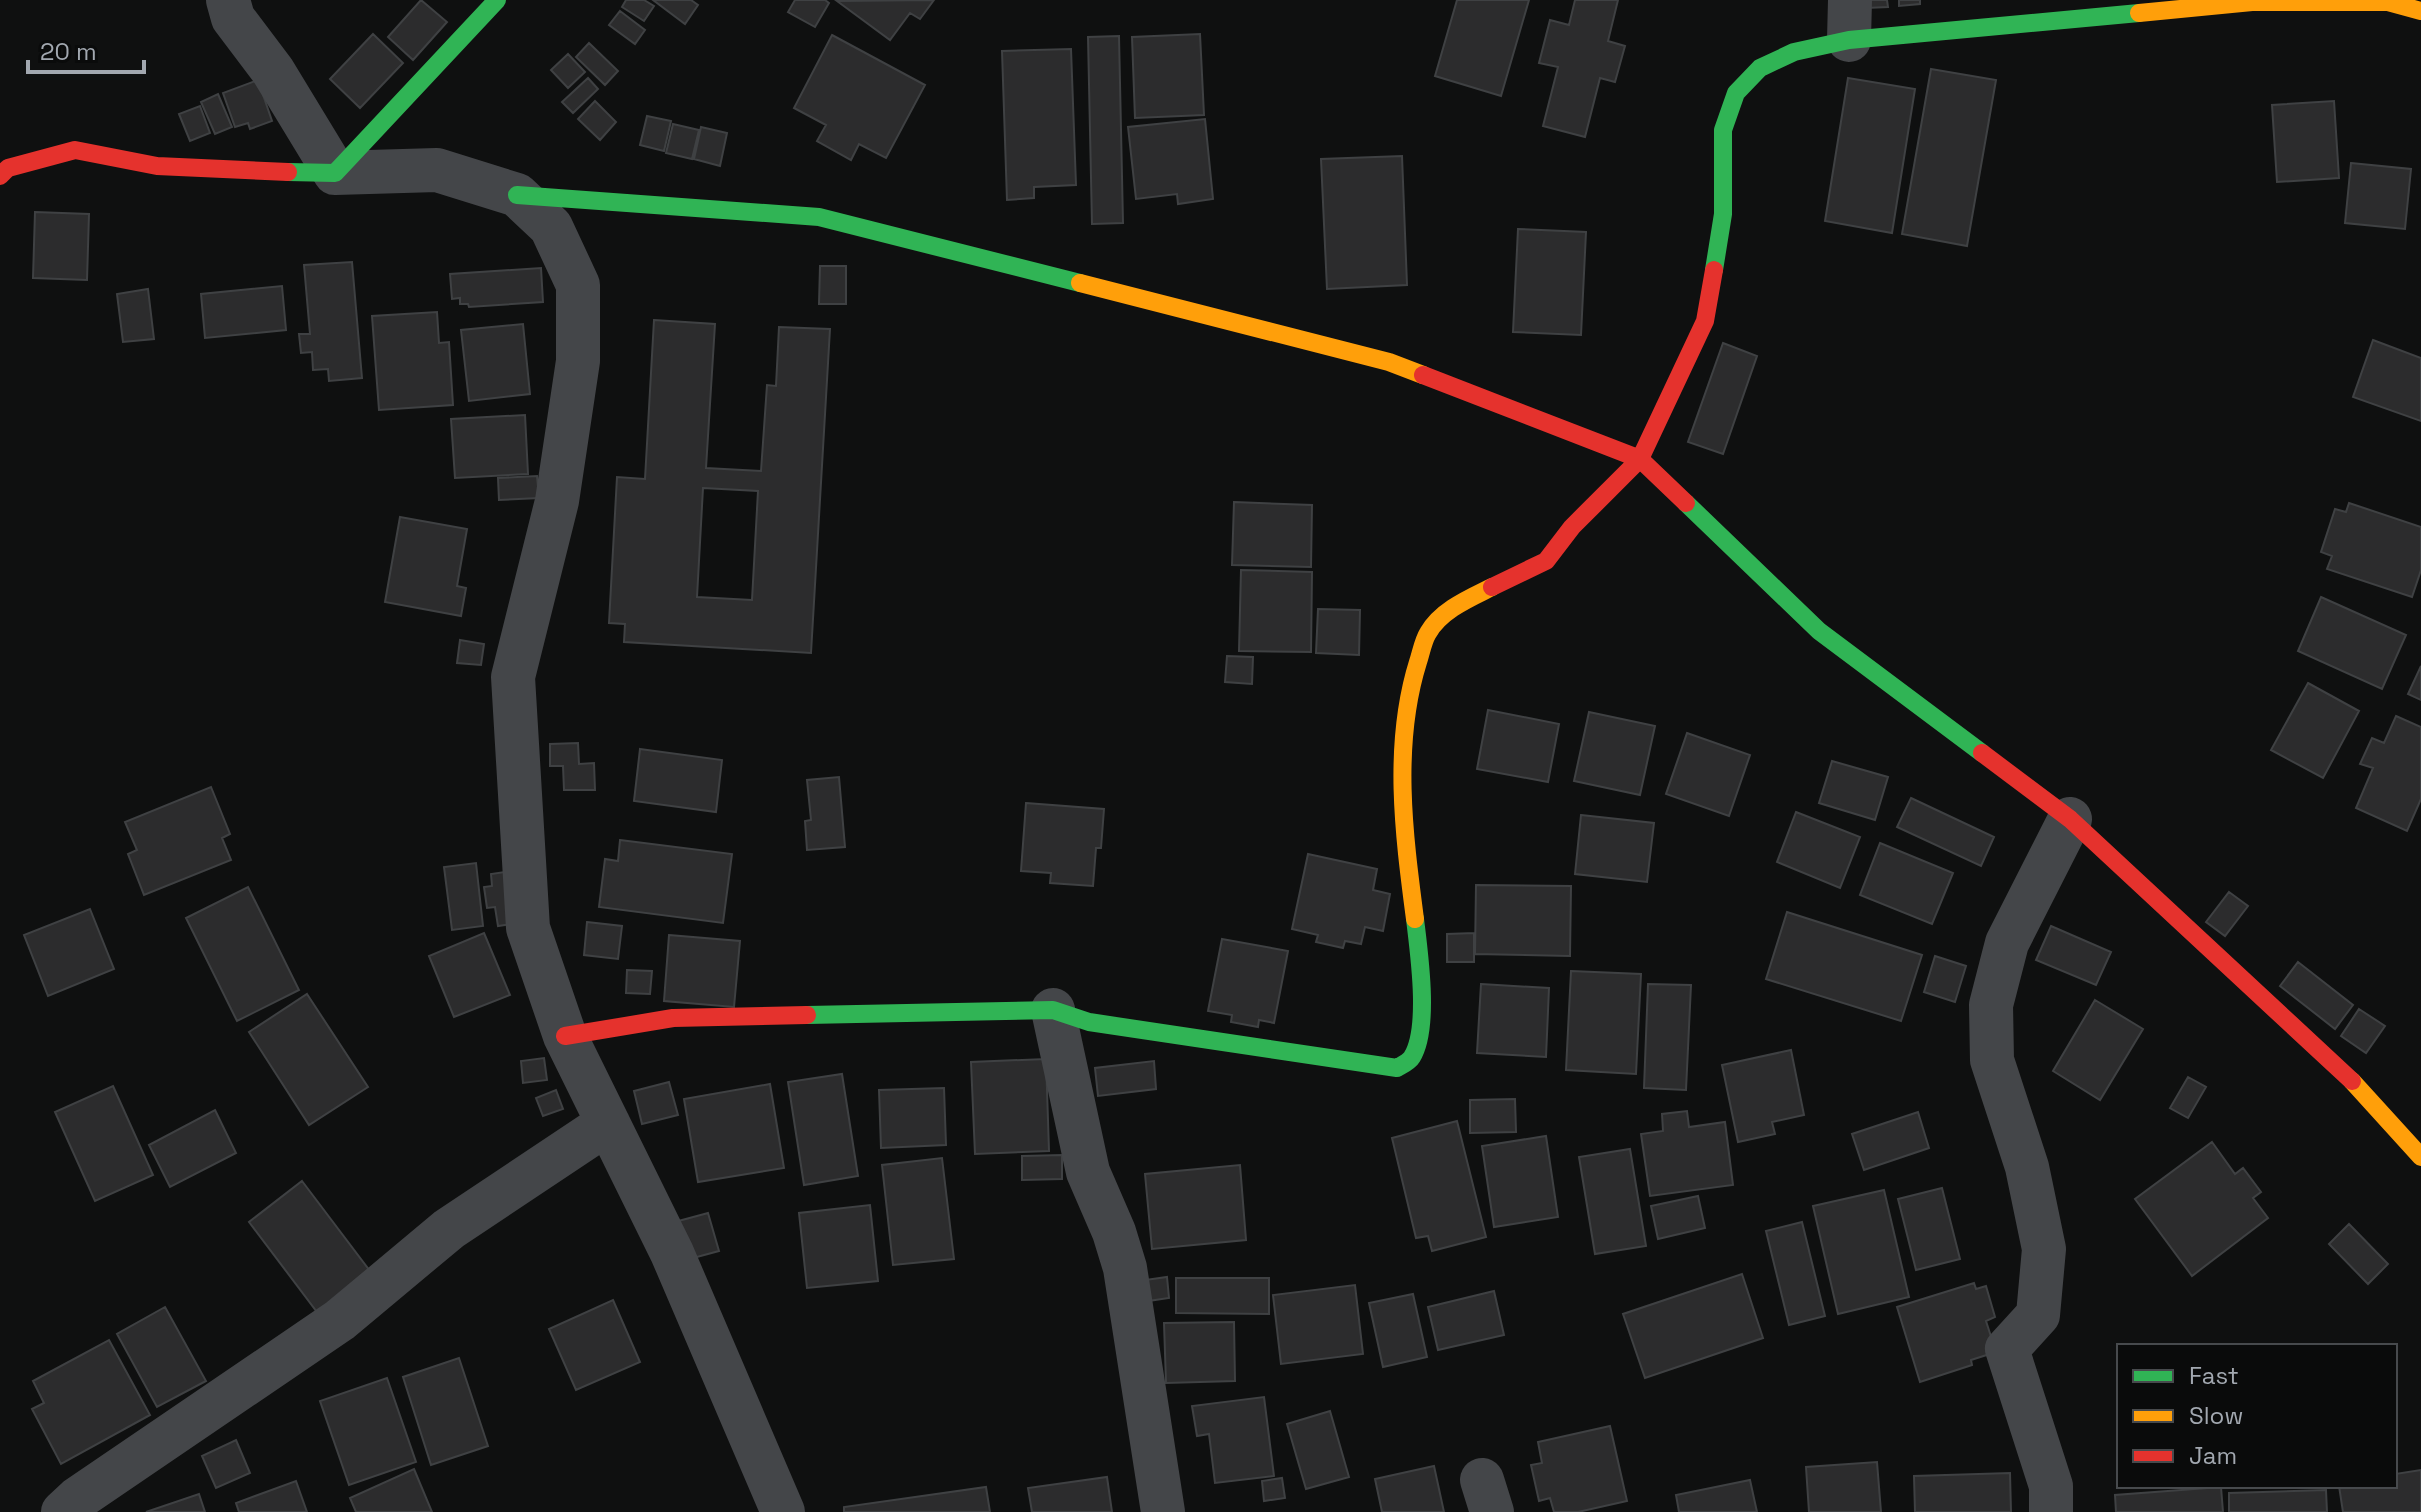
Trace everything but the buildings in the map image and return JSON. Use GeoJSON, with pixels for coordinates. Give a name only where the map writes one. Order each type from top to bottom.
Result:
{"type":"FeatureCollection","features":[{"type":"Feature","properties":{"kind":"street"},"geometry":{"type":"LineString","coordinates":[[228,0],[233,18],[273,71],[335,173]]}},
{"type":"Feature","properties":{"kind":"street"},"geometry":{"type":"LineString","coordinates":[[335,173],[497,0]]}},
{"type":"Feature","properties":{"kind":"street"},"geometry":{"type":"LineString","coordinates":[[565,1036],[673,1018],[1053,1010],[1089,1022],[1397,1068],[1411,1060],[1418,1042],[1423,983],[1404,837],[1403,772],[1410,689],[1428,632],[1455,606],[1546,561],[1572,527],[1640,459],[1705,321],[1723,214],[1723,130],[1736,93],[1760,68],[1850,20],[2252,2],[2388,1],[2421,11]]}},
{"type":"Feature","properties":{"kind":"street"},"geometry":{"type":"LineString","coordinates":[[0,176],[8,168],[75,150],[157,166],[240,171],[335,173],[437,170],[517,195],[819,217],[1389,362],[1640,459],[1819,631],[2070,819],[2354,1083],[2421,1157]]}},
{"type":"Feature","properties":{"kind":"street"},"geometry":{"type":"LineString","coordinates":[[517,195],[551,227],[578,285],[578,361],[557,501],[513,677],[528,928],[565,1036],[672,1253],[783,1512]]}},
{"type":"Feature","properties":{"kind":"street"},"geometry":{"type":"LineString","coordinates":[[2051,1512],[2051,1486],[2007,1349],[2038,1315],[2044,1249],[2027,1167],[1992,1060],[1991,1005],[2007,943],[2070,819]]}},
{"type":"Feature","properties":{"kind":"street"},"geometry":{"type":"LineString","coordinates":[[1053,1010],[1088,1172],[1114,1232],[1125,1268],[1163,1512]]}},
{"type":"Feature","properties":{"kind":"street"},"geometry":{"type":"LineString","coordinates":[[63,1512],[77,1499],[340,1320],[449,1229],[608,1123]]}},
{"type":"Feature","properties":{"kind":"traffic: fast"},"geometry":{"type":"LineString","coordinates":[[288,172],[335,173],[497,0]]}},
{"type":"Feature","properties":{"kind":"traffic: fast"},"geometry":{"type":"LineString","coordinates":[[1714,270],[1723,214],[1723,130],[1736,93],[1760,68],[1794,52],[1849,40],[2139,13]]}},
{"type":"Feature","properties":{"kind":"traffic: fast"},"geometry":{"type":"LineString","coordinates":[[517,195],[819,217],[1080,283]]}},
{"type":"Feature","properties":{"kind":"traffic: fast"},"geometry":{"type":"LineString","coordinates":[[1686,503],[1819,631],[1982,753]]}},
{"type":"Feature","properties":{"kind":"traffic: fast"},"geometry":{"type":"LineString","coordinates":[[807,1015],[1053,1010],[1089,1022],[1397,1068],[1412,1057],[1421,1028],[1422,990],[1415,919]]}},
{"type":"Feature","properties":{"kind":"traffic: slow"},"geometry":{"type":"LineString","coordinates":[[2139,13],[2252,2],[2388,2],[2421,11]]}},
{"type":"Feature","properties":{"kind":"traffic: slow"},"geometry":{"type":"LineString","coordinates":[[1080,283],[1389,362],[1423,375]]}},
{"type":"Feature","properties":{"kind":"traffic: slow"},"geometry":{"type":"LineString","coordinates":[[1415,919],[1403,790],[1405,725],[1410,693],[1423,643],[1434,625],[1457,606],[1492,587]]}},
{"type":"Feature","properties":{"kind":"traffic: slow"},"geometry":{"type":"LineString","coordinates":[[2352,1081],[2421,1157]]}},
{"type":"Feature","properties":{"kind":"traffic: jam"},"geometry":{"type":"LineString","coordinates":[[0,176],[8,168],[75,150],[157,166],[288,172]]}},
{"type":"Feature","properties":{"kind":"traffic: jam"},"geometry":{"type":"LineString","coordinates":[[1492,587],[1546,561],[1572,527],[1640,459],[1705,321],[1714,270]]}},
{"type":"Feature","properties":{"kind":"traffic: jam"},"geometry":{"type":"LineString","coordinates":[[1423,375],[1640,459],[1686,503]]}},
{"type":"Feature","properties":{"kind":"traffic: jam"},"geometry":{"type":"LineString","coordinates":[[1982,753],[2070,819],[2352,1081]]}},
{"type":"Feature","properties":{"kind":"traffic: jam"},"geometry":{"type":"LineString","coordinates":[[565,1036],[673,1018],[807,1015]]}}]}
